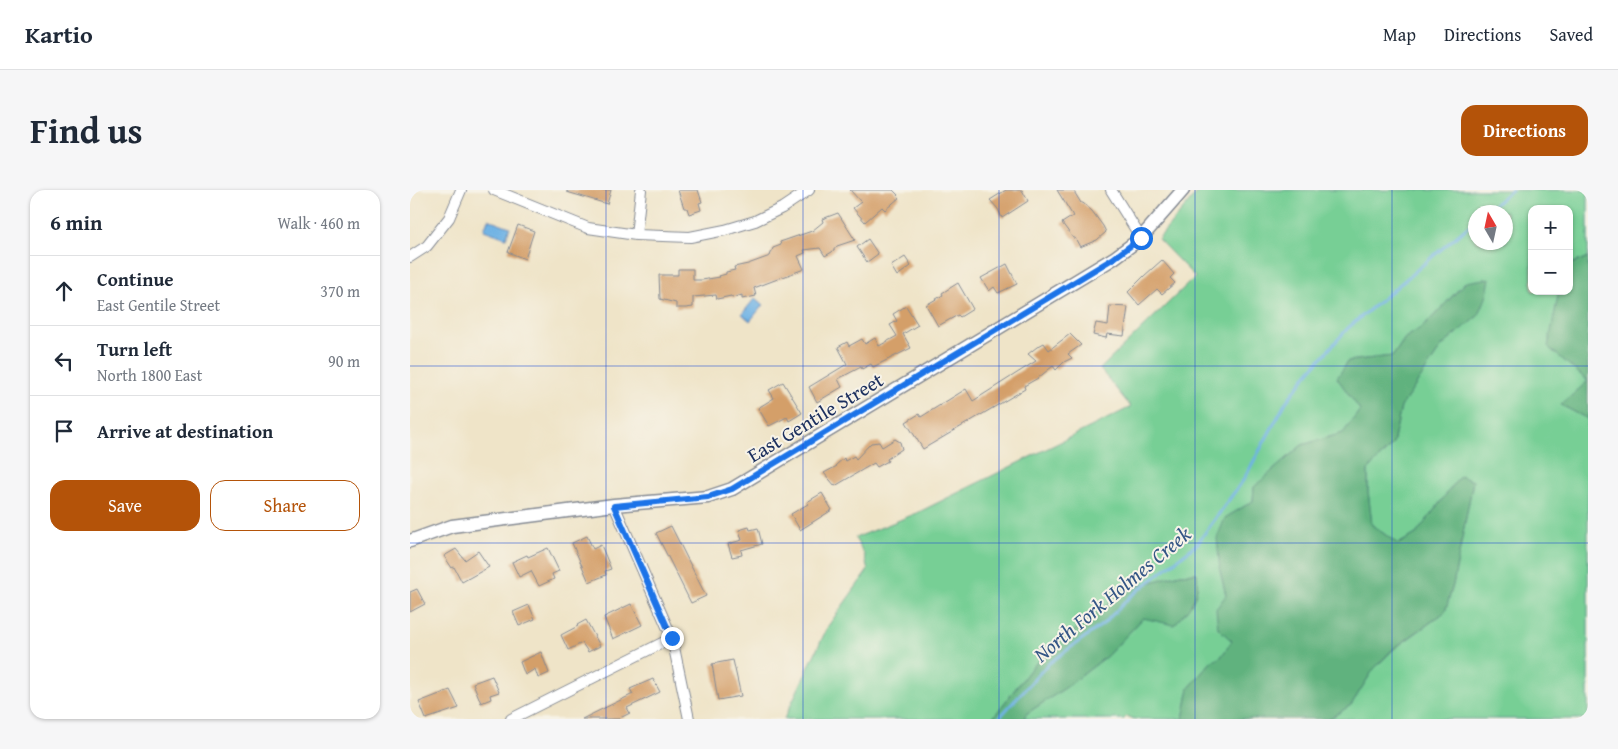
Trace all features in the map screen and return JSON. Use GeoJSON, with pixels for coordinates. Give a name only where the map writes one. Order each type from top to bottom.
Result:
{"type":"FeatureCollection","features":[{"type":"Feature","properties":{"kind":"street"},"geometry":{"type":"LineString","coordinates":[[410,257],[427,246],[449,218],[461,190]]}},
{"type":"Feature","properties":{"kind":"street"},"geometry":{"type":"LineString","coordinates":[[494,190],[588,228],[636,235],[690,237],[725,230],[755,221],[782,208],[809,190]]}},
{"type":"Feature","properties":{"kind":"street"},"geometry":{"type":"LineString","coordinates":[[636,235],[640,190]]}},
{"type":"Feature","properties":{"kind":"street"},"geometry":{"type":"LineString","coordinates":[[1111,190],[1141,238]]}},
{"type":"Feature","properties":{"kind":"street","name":"East Gentile Street"},"geometry":{"type":"LineString","coordinates":[[410,540],[452,526],[614,506],[708,497],[732,489],[1114,258],[1141,238],[1183,190]]}},
{"type":"Feature","properties":{"kind":"street"},"geometry":{"type":"LineString","coordinates":[[614,506],[672,638],[690,719]]}},
{"type":"Feature","properties":{"kind":"street"},"geometry":{"type":"LineString","coordinates":[[511,719],[672,638]]}},
{"type":"Feature","properties":{"kind":"green space"},"geometry":{"type":"Polygon","coordinates":[[[1199,190],[1588,190],[1588,257],[1573,263],[1573,205],[1528,205],[1528,295],[1558,295],[1549,347],[1588,381],[1561,405],[1588,419],[1588,719],[1329,719],[1351,705],[1373,670],[1394,649],[1445,612],[1453,585],[1473,481],[1460,477],[1416,534],[1398,544],[1372,525],[1368,491],[1368,470],[1393,444],[1401,407],[1442,346],[1479,315],[1465,282],[1425,326],[1405,338],[1393,356],[1348,361],[1338,378],[1360,410],[1344,433],[1302,445],[1254,487],[1253,501],[1225,518],[1220,571],[1226,595],[1233,641],[1221,657],[1211,662],[1189,688],[1183,719],[1134,719],[1127,716],[1124,719],[1024,719],[1026,714],[1068,686],[1107,656],[1143,618],[1197,573],[1180,574],[1130,588],[1082,624],[1033,666],[992,719],[784,719],[828,626],[868,570],[864,554],[855,538],[917,513],[1131,407],[1100,369],[1195,277],[1158,239],[1199,190]]]}},
{"type":"Feature","properties":{"kind":"green space"},"geometry":{"type":"Polygon","coordinates":[[[1588,257],[1588,381],[1548,347],[1558,295],[1573,295],[1573,263],[1588,257]]]}},
{"type":"Feature","properties":{"kind":"green space"},"geometry":{"type":"Polygon","coordinates":[[[1490,278],[1487,295],[1479,315],[1442,346],[1401,407],[1393,444],[1368,470],[1368,491],[1372,525],[1398,544],[1416,534],[1460,476],[1473,481],[1453,585],[1445,612],[1393,649],[1373,670],[1351,705],[1329,719],[1183,719],[1189,688],[1211,662],[1221,657],[1232,641],[1218,628],[1216,609],[1226,595],[1220,571],[1217,538],[1225,518],[1253,501],[1254,487],[1302,445],[1343,433],[1360,410],[1337,378],[1348,361],[1393,356],[1405,338],[1425,325],[1466,282],[1490,278]]]}},
{"type":"Feature","properties":{"kind":"green space"},"geometry":{"type":"Polygon","coordinates":[[[1588,381],[1588,419],[1561,405],[1588,381]]]}},
{"type":"Feature","properties":{"kind":"green space"},"geometry":{"type":"Polygon","coordinates":[[[1197,573],[1197,589],[1193,602],[1174,625],[1143,618],[1107,656],[1068,686],[1026,714],[1024,719],[992,719],[1033,666],[1082,624],[1130,588],[1180,574],[1197,573]]]}},
{"type":"Feature","properties":{"kind":"water"},"geometry":{"type":"Polygon","coordinates":[[[488,219],[510,227],[506,238],[484,230],[488,219]]]}},
{"type":"Feature","properties":{"kind":"water"},"geometry":{"type":"Polygon","coordinates":[[[755,298],[763,305],[750,321],[742,314],[755,298]]]}},
{"type":"Feature","properties":{"kind":"building"},"geometry":{"type":"Polygon","coordinates":[[[567,190],[611,190],[607,204],[567,192],[567,190]]]}},
{"type":"Feature","properties":{"kind":"building"},"geometry":{"type":"Polygon","coordinates":[[[678,190],[698,190],[702,202],[699,203],[701,210],[689,214],[687,208],[684,208],[678,190]]]}},
{"type":"Feature","properties":{"kind":"building"},"geometry":{"type":"Polygon","coordinates":[[[850,190],[893,190],[900,197],[885,210],[882,207],[865,222],[853,208],[861,202],[850,190]]]}},
{"type":"Feature","properties":{"kind":"building"},"geometry":{"type":"Polygon","coordinates":[[[1006,190],[1022,190],[1028,201],[1002,218],[998,209],[990,200],[1006,190]]]}},
{"type":"Feature","properties":{"kind":"building"},"geometry":{"type":"Polygon","coordinates":[[[1057,190],[1073,190],[1081,203],[1092,211],[1106,232],[1097,240],[1080,247],[1062,223],[1073,216],[1057,190]]]}},
{"type":"Feature","properties":{"kind":"building"},"geometry":{"type":"Polygon","coordinates":[[[838,213],[855,240],[837,246],[825,256],[820,248],[804,250],[805,253],[798,256],[804,269],[754,288],[756,296],[742,299],[742,295],[717,299],[716,295],[693,297],[693,307],[686,308],[676,308],[676,303],[660,299],[659,275],[678,275],[678,269],[693,269],[693,280],[720,277],[726,274],[726,272],[735,270],[734,267],[770,256],[773,248],[781,245],[780,242],[812,231],[823,222],[822,219],[838,213]]]}},
{"type":"Feature","properties":{"kind":"building"},"geometry":{"type":"Polygon","coordinates":[[[518,225],[534,231],[525,259],[508,252],[518,225]]]}},
{"type":"Feature","properties":{"kind":"building"},"geometry":{"type":"Polygon","coordinates":[[[868,239],[878,254],[867,262],[857,247],[868,239]]]}},
{"type":"Feature","properties":{"kind":"building"},"geometry":{"type":"Polygon","coordinates":[[[905,257],[911,266],[897,276],[891,266],[905,257]]]}},
{"type":"Feature","properties":{"kind":"building"},"geometry":{"type":"Polygon","coordinates":[[[1162,260],[1174,274],[1170,278],[1175,283],[1162,294],[1157,289],[1139,305],[1128,292],[1162,260]]]}},
{"type":"Feature","properties":{"kind":"building"},"geometry":{"type":"Polygon","coordinates":[[[1007,264],[1017,284],[998,293],[994,287],[989,291],[981,278],[1007,264]]]}},
{"type":"Feature","properties":{"kind":"building"},"geometry":{"type":"Polygon","coordinates":[[[958,283],[973,309],[960,317],[958,315],[938,326],[926,305],[958,283]]]}},
{"type":"Feature","properties":{"kind":"building"},"geometry":{"type":"Polygon","coordinates":[[[906,306],[918,325],[903,334],[911,348],[873,367],[871,364],[862,369],[861,367],[838,379],[842,387],[817,402],[809,387],[847,364],[838,347],[847,342],[849,346],[862,339],[865,344],[875,338],[879,346],[897,336],[890,325],[897,321],[893,314],[906,306]]]}},
{"type":"Feature","properties":{"kind":"building"},"geometry":{"type":"Polygon","coordinates":[[[1110,306],[1128,307],[1124,336],[1107,334],[1106,338],[1093,335],[1096,323],[1108,325],[1110,306]]]}},
{"type":"Feature","properties":{"kind":"building"},"geometry":{"type":"Polygon","coordinates":[[[1070,334],[1081,345],[1068,354],[1072,358],[1064,362],[1056,370],[1053,366],[1024,386],[1025,389],[923,449],[906,422],[919,414],[921,417],[966,389],[973,401],[1036,361],[1028,354],[1037,347],[1044,343],[1049,350],[1070,334]]]}},
{"type":"Feature","properties":{"kind":"building"},"geometry":{"type":"Polygon","coordinates":[[[783,382],[802,413],[789,421],[787,417],[769,426],[758,408],[774,398],[769,390],[783,382]]]}},
{"type":"Feature","properties":{"kind":"building"},"geometry":{"type":"Polygon","coordinates":[[[895,439],[900,442],[902,449],[887,459],[888,461],[877,467],[874,463],[835,486],[824,473],[837,466],[844,458],[845,461],[854,456],[856,459],[871,443],[879,442],[882,447],[895,439]]]}},
{"type":"Feature","properties":{"kind":"building"},"geometry":{"type":"Polygon","coordinates":[[[822,493],[832,510],[800,530],[791,514],[822,493]]]}},
{"type":"Feature","properties":{"kind":"building"},"geometry":{"type":"Polygon","coordinates":[[[671,526],[706,596],[691,603],[656,533],[671,526]]]}},
{"type":"Feature","properties":{"kind":"building"},"geometry":{"type":"Polygon","coordinates":[[[749,527],[750,530],[758,528],[762,544],[741,550],[742,555],[732,557],[728,544],[742,540],[739,530],[749,527]]]}},
{"type":"Feature","properties":{"kind":"building"},"geometry":{"type":"Polygon","coordinates":[[[587,536],[593,549],[601,545],[611,569],[605,571],[606,575],[589,582],[572,543],[587,536]]]}},
{"type":"Feature","properties":{"kind":"building"},"geometry":{"type":"Polygon","coordinates":[[[548,548],[559,571],[552,574],[554,579],[539,586],[531,571],[519,577],[512,562],[548,548]]]}},
{"type":"Feature","properties":{"kind":"building"},"geometry":{"type":"Polygon","coordinates":[[[456,549],[465,560],[478,551],[489,567],[462,582],[454,567],[452,568],[444,556],[456,549]]]}},
{"type":"Feature","properties":{"kind":"building"},"geometry":{"type":"Polygon","coordinates":[[[417,589],[425,604],[410,612],[410,592],[417,589]]]}},
{"type":"Feature","properties":{"kind":"building"},"geometry":{"type":"Polygon","coordinates":[[[631,604],[642,625],[613,639],[604,617],[631,604]]]}},
{"type":"Feature","properties":{"kind":"building"},"geometry":{"type":"Polygon","coordinates":[[[529,605],[535,619],[519,626],[513,612],[529,605]]]}},
{"type":"Feature","properties":{"kind":"building"},"geometry":{"type":"Polygon","coordinates":[[[586,620],[600,646],[588,652],[582,643],[568,650],[561,635],[586,620]]]}},
{"type":"Feature","properties":{"kind":"building"},"geometry":{"type":"Polygon","coordinates":[[[541,652],[549,673],[538,678],[535,669],[525,675],[520,662],[541,652]]]}},
{"type":"Feature","properties":{"kind":"building"},"geometry":{"type":"Polygon","coordinates":[[[733,660],[741,696],[718,700],[712,664],[733,660]]]}},
{"type":"Feature","properties":{"kind":"building"},"geometry":{"type":"Polygon","coordinates":[[[492,676],[499,692],[490,695],[491,699],[481,703],[473,683],[492,676]]]}},
{"type":"Feature","properties":{"kind":"building"},"geometry":{"type":"Polygon","coordinates":[[[653,679],[660,692],[627,708],[630,713],[618,719],[582,719],[633,694],[630,689],[653,679]]]}},
{"type":"Feature","properties":{"kind":"building"},"geometry":{"type":"Polygon","coordinates":[[[450,690],[459,708],[426,719],[419,702],[450,690]]]}},
{"type":"Feature","properties":{"kind":"waterway","name":"North Fork Holmes Creek"},"geometry":{"type":"LineString","coordinates":[[1494,205],[1512,190]]}},
{"type":"Feature","properties":{"kind":"waterway","name":"North Fork Holmes Creek"},"geometry":{"type":"LineString","coordinates":[[998,719],[1048,664],[1103,624],[1131,596],[1197,544],[1244,479],[1286,402],[1309,372],[1348,328],[1468,227]]}},
{"type":"Feature","properties":{"kind":"route"},"geometry":{"type":"LineString","coordinates":[[672,638],[614,506],[708,497],[732,489],[1114,258],[1141,238]]}}]}
